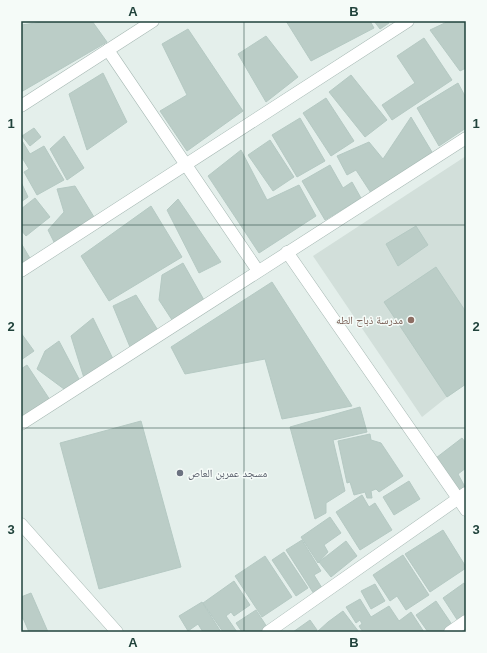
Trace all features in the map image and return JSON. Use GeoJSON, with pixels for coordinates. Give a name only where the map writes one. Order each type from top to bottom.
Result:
{"type":"FeatureCollection","features":[{"type":"Feature","properties":{"kind":"street"},"geometry":{"type":"LineString","coordinates":[[21,106],[153,21]]}},
{"type":"Feature","properties":{"kind":"street"},"geometry":{"type":"LineString","coordinates":[[21,271],[408,21]]}},
{"type":"Feature","properties":{"kind":"street"},"geometry":{"type":"LineString","coordinates":[[108,50],[258,271]]}},
{"type":"Feature","properties":{"kind":"street"},"geometry":{"type":"LineString","coordinates":[[21,424],[466,138]]}},
{"type":"Feature","properties":{"kind":"street"},"geometry":{"type":"LineString","coordinates":[[287,252],[462,496],[466,510]]}},
{"type":"Feature","properties":{"kind":"street"},"geometry":{"type":"LineString","coordinates":[[268,632],[462,496]]}},
{"type":"Feature","properties":{"kind":"street"},"geometry":{"type":"LineString","coordinates":[[21,524],[117,632]]}},
{"type":"Feature","properties":{"kind":"street"},"geometry":{"type":"LineString","coordinates":[[450,632],[466,621]]}},
{"type":"Feature","properties":{"kind":"shaded area","name":"مدرسة ذباح الطه"},"geometry":{"type":"Polygon","coordinates":[[[466,156],[466,384],[422,417],[313,256],[466,156]]]}},
{"type":"Feature","properties":{"kind":"building"},"geometry":{"type":"Polygon","coordinates":[[[50,21],[92,21],[107,42],[21,92],[21,25],[50,21]]]}},
{"type":"Feature","properties":{"kind":"building"},"geometry":{"type":"Polygon","coordinates":[[[286,21],[370,21],[374,28],[311,61],[286,21]]]}},
{"type":"Feature","properties":{"kind":"building"},"geometry":{"type":"Polygon","coordinates":[[[374,21],[387,21],[389,23],[380,29],[374,21]]]}},
{"type":"Feature","properties":{"kind":"building"},"geometry":{"type":"Polygon","coordinates":[[[449,21],[466,21],[466,68],[460,71],[430,30],[449,21]]]}},
{"type":"Feature","properties":{"kind":"building"},"geometry":{"type":"Polygon","coordinates":[[[188,29],[243,111],[187,151],[160,111],[187,95],[162,44],[188,29]]]}},
{"type":"Feature","properties":{"kind":"building"},"geometry":{"type":"Polygon","coordinates":[[[266,36],[298,77],[266,102],[238,54],[266,36]]]}},
{"type":"Feature","properties":{"kind":"building"},"geometry":{"type":"Polygon","coordinates":[[[424,38],[452,80],[392,120],[382,105],[415,83],[397,56],[424,38]]]}},
{"type":"Feature","properties":{"kind":"building"},"geometry":{"type":"Polygon","coordinates":[[[103,73],[127,122],[87,150],[69,94],[103,73]]]}},
{"type":"Feature","properties":{"kind":"building"},"geometry":{"type":"Polygon","coordinates":[[[351,75],[387,120],[365,137],[329,92],[351,75]]]}},
{"type":"Feature","properties":{"kind":"building"},"geometry":{"type":"Polygon","coordinates":[[[458,83],[466,98],[466,128],[439,146],[417,108],[458,83]]]}},
{"type":"Feature","properties":{"kind":"building"},"geometry":{"type":"Polygon","coordinates":[[[326,98],[354,141],[331,156],[303,113],[326,98]]]}},
{"type":"Feature","properties":{"kind":"building"},"geometry":{"type":"Polygon","coordinates":[[[411,117],[432,152],[371,193],[356,170],[347,175],[337,156],[369,142],[383,159],[411,117]]]}},
{"type":"Feature","properties":{"kind":"building"},"geometry":{"type":"Polygon","coordinates":[[[300,118],[325,161],[297,177],[272,135],[300,118]]]}},
{"type":"Feature","properties":{"kind":"building"},"geometry":{"type":"Polygon","coordinates":[[[34,128],[41,137],[30,146],[22,136],[34,128]]]}},
{"type":"Feature","properties":{"kind":"building"},"geometry":{"type":"Polygon","coordinates":[[[64,136],[84,168],[67,180],[50,149],[64,136]]]}},
{"type":"Feature","properties":{"kind":"building"},"geometry":{"type":"Polygon","coordinates":[[[21,139],[30,154],[44,146],[64,180],[37,195],[24,172],[29,169],[21,156],[21,139]]]}},
{"type":"Feature","properties":{"kind":"building"},"geometry":{"type":"Polygon","coordinates":[[[270,140],[294,177],[273,191],[248,155],[270,140]]]}},
{"type":"Feature","properties":{"kind":"building"},"geometry":{"type":"Polygon","coordinates":[[[241,150],[267,200],[299,185],[316,216],[259,253],[208,176],[241,150]]]}},
{"type":"Feature","properties":{"kind":"building"},"geometry":{"type":"Polygon","coordinates":[[[330,165],[343,188],[352,182],[361,198],[325,220],[302,181],[330,165]]]}},
{"type":"Feature","properties":{"kind":"building"},"geometry":{"type":"Polygon","coordinates":[[[21,182],[28,197],[21,202],[21,182]]]}},
{"type":"Feature","properties":{"kind":"building"},"geometry":{"type":"Polygon","coordinates":[[[75,186],[94,217],[55,244],[48,230],[64,212],[57,189],[75,186]]]}},
{"type":"Feature","properties":{"kind":"building"},"geometry":{"type":"Polygon","coordinates":[[[35,198],[50,217],[26,236],[21,230],[21,209],[35,198]]]}},
{"type":"Feature","properties":{"kind":"building"},"geometry":{"type":"Polygon","coordinates":[[[178,199],[221,262],[199,273],[167,210],[178,199]]]}},
{"type":"Feature","properties":{"kind":"building"},"geometry":{"type":"Polygon","coordinates":[[[151,206],[182,257],[109,301],[81,256],[151,206]]]}},
{"type":"Feature","properties":{"kind":"building"},"geometry":{"type":"Polygon","coordinates":[[[416,226],[428,245],[398,266],[386,244],[416,226]]]}},
{"type":"Feature","properties":{"kind":"building"},"geometry":{"type":"Polygon","coordinates":[[[21,243],[31,260],[21,266],[21,243]]]}},
{"type":"Feature","properties":{"kind":"building"},"geometry":{"type":"Polygon","coordinates":[[[183,263],[204,300],[174,323],[159,300],[162,275],[183,263]]]}},
{"type":"Feature","properties":{"kind":"building"},"geometry":{"type":"Polygon","coordinates":[[[436,267],[466,312],[466,384],[447,397],[384,302],[436,267]]]}},
{"type":"Feature","properties":{"kind":"building"},"geometry":{"type":"Polygon","coordinates":[[[272,282],[352,406],[282,419],[265,359],[185,374],[171,347],[272,282]]]}},
{"type":"Feature","properties":{"kind":"building"},"geometry":{"type":"Polygon","coordinates":[[[136,295],[159,332],[130,347],[113,306],[136,295]]]}},
{"type":"Feature","properties":{"kind":"building"},"geometry":{"type":"Polygon","coordinates":[[[93,318],[114,361],[84,378],[71,336],[93,318]]]}},
{"type":"Feature","properties":{"kind":"building"},"geometry":{"type":"Polygon","coordinates":[[[21,333],[34,351],[21,360],[21,333]]]}},
{"type":"Feature","properties":{"kind":"building"},"geometry":{"type":"Polygon","coordinates":[[[59,341],[79,379],[68,392],[37,369],[45,351],[59,341]]]}},
{"type":"Feature","properties":{"kind":"building"},"geometry":{"type":"Polygon","coordinates":[[[27,365],[50,400],[21,418],[21,369],[27,365]]]}},
{"type":"Feature","properties":{"kind":"building"},"geometry":{"type":"Polygon","coordinates":[[[360,407],[367,432],[333,440],[345,491],[326,503],[326,513],[315,519],[290,427],[360,407]]]}},
{"type":"Feature","properties":{"kind":"building"},"geometry":{"type":"Polygon","coordinates":[[[141,421],[181,567],[99,589],[60,443],[141,421]]]}},
{"type":"Feature","properties":{"kind":"building"},"geometry":{"type":"Polygon","coordinates":[[[370,434],[371,440],[381,443],[403,476],[379,492],[376,489],[371,491],[372,498],[367,498],[365,492],[354,495],[350,482],[347,483],[338,441],[370,434]]]}},
{"type":"Feature","properties":{"kind":"building"},"geometry":{"type":"Polygon","coordinates":[[[462,438],[466,443],[466,468],[458,474],[465,487],[453,493],[432,461],[462,438]]]}},
{"type":"Feature","properties":{"kind":"building"},"geometry":{"type":"Polygon","coordinates":[[[409,481],[420,499],[394,515],[383,497],[409,481]]]}},
{"type":"Feature","properties":{"kind":"building"},"geometry":{"type":"Polygon","coordinates":[[[362,495],[369,507],[375,503],[392,530],[360,550],[336,512],[362,495]]]}},
{"type":"Feature","properties":{"kind":"building"},"geometry":{"type":"Polygon","coordinates":[[[330,517],[341,533],[324,545],[328,552],[318,563],[301,537],[330,517]]]}},
{"type":"Feature","properties":{"kind":"building"},"geometry":{"type":"Polygon","coordinates":[[[443,530],[466,568],[430,592],[405,554],[443,530]]]}},
{"type":"Feature","properties":{"kind":"building"},"geometry":{"type":"Polygon","coordinates":[[[302,540],[321,571],[314,575],[322,588],[314,594],[286,550],[302,540]]]}},
{"type":"Feature","properties":{"kind":"building"},"geometry":{"type":"Polygon","coordinates":[[[346,541],[357,556],[331,577],[319,562],[346,541]]]}},
{"type":"Feature","properties":{"kind":"building"},"geometry":{"type":"Polygon","coordinates":[[[284,552],[308,588],[296,596],[272,560],[284,552]]]}},
{"type":"Feature","properties":{"kind":"building"},"geometry":{"type":"Polygon","coordinates":[[[403,555],[429,595],[406,610],[397,596],[390,601],[373,575],[403,555]]]}},
{"type":"Feature","properties":{"kind":"building"},"geometry":{"type":"Polygon","coordinates":[[[265,556],[292,597],[262,617],[235,576],[265,556]]]}},
{"type":"Feature","properties":{"kind":"building"},"geometry":{"type":"Polygon","coordinates":[[[234,581],[250,605],[234,616],[231,612],[226,616],[237,632],[223,632],[203,603],[234,581]]]}},
{"type":"Feature","properties":{"kind":"building"},"geometry":{"type":"Polygon","coordinates":[[[464,583],[466,586],[466,615],[458,621],[443,598],[464,583]]]}},
{"type":"Feature","properties":{"kind":"building"},"geometry":{"type":"Polygon","coordinates":[[[375,584],[385,601],[371,609],[361,591],[375,584]]]}},
{"type":"Feature","properties":{"kind":"building"},"geometry":{"type":"Polygon","coordinates":[[[31,593],[48,632],[29,632],[23,618],[21,619],[21,597],[31,593]]]}},
{"type":"Feature","properties":{"kind":"building"},"geometry":{"type":"Polygon","coordinates":[[[360,599],[371,617],[389,606],[399,621],[411,612],[424,632],[363,632],[359,626],[362,624],[360,620],[356,623],[346,607],[360,599]]]}},
{"type":"Feature","properties":{"kind":"building"},"geometry":{"type":"Polygon","coordinates":[[[436,601],[453,626],[443,632],[428,632],[416,615],[436,601]]]}},
{"type":"Feature","properties":{"kind":"building"},"geometry":{"type":"Polygon","coordinates":[[[202,602],[221,632],[203,632],[198,624],[188,631],[179,616],[202,602]]]}},
{"type":"Feature","properties":{"kind":"building"},"geometry":{"type":"Polygon","coordinates":[[[256,610],[267,627],[259,632],[242,632],[236,623],[256,610]]]}},
{"type":"Feature","properties":{"kind":"building"},"geometry":{"type":"Polygon","coordinates":[[[343,611],[359,632],[317,632],[328,622],[343,611]]]}},
{"type":"Feature","properties":{"kind":"building"},"geometry":{"type":"Polygon","coordinates":[[[310,620],[317,630],[315,632],[293,632],[310,620]]]}},
{"type":"Feature","properties":{"kind":"place","name":"مدرسة ذباح الطه"},"geometry":{"type":"Point","coordinates":[411,320]}},
{"type":"Feature","properties":{"kind":"place","name":"مسجد عمربن العاص"},"geometry":{"type":"Point","coordinates":[180,473]}}]}
